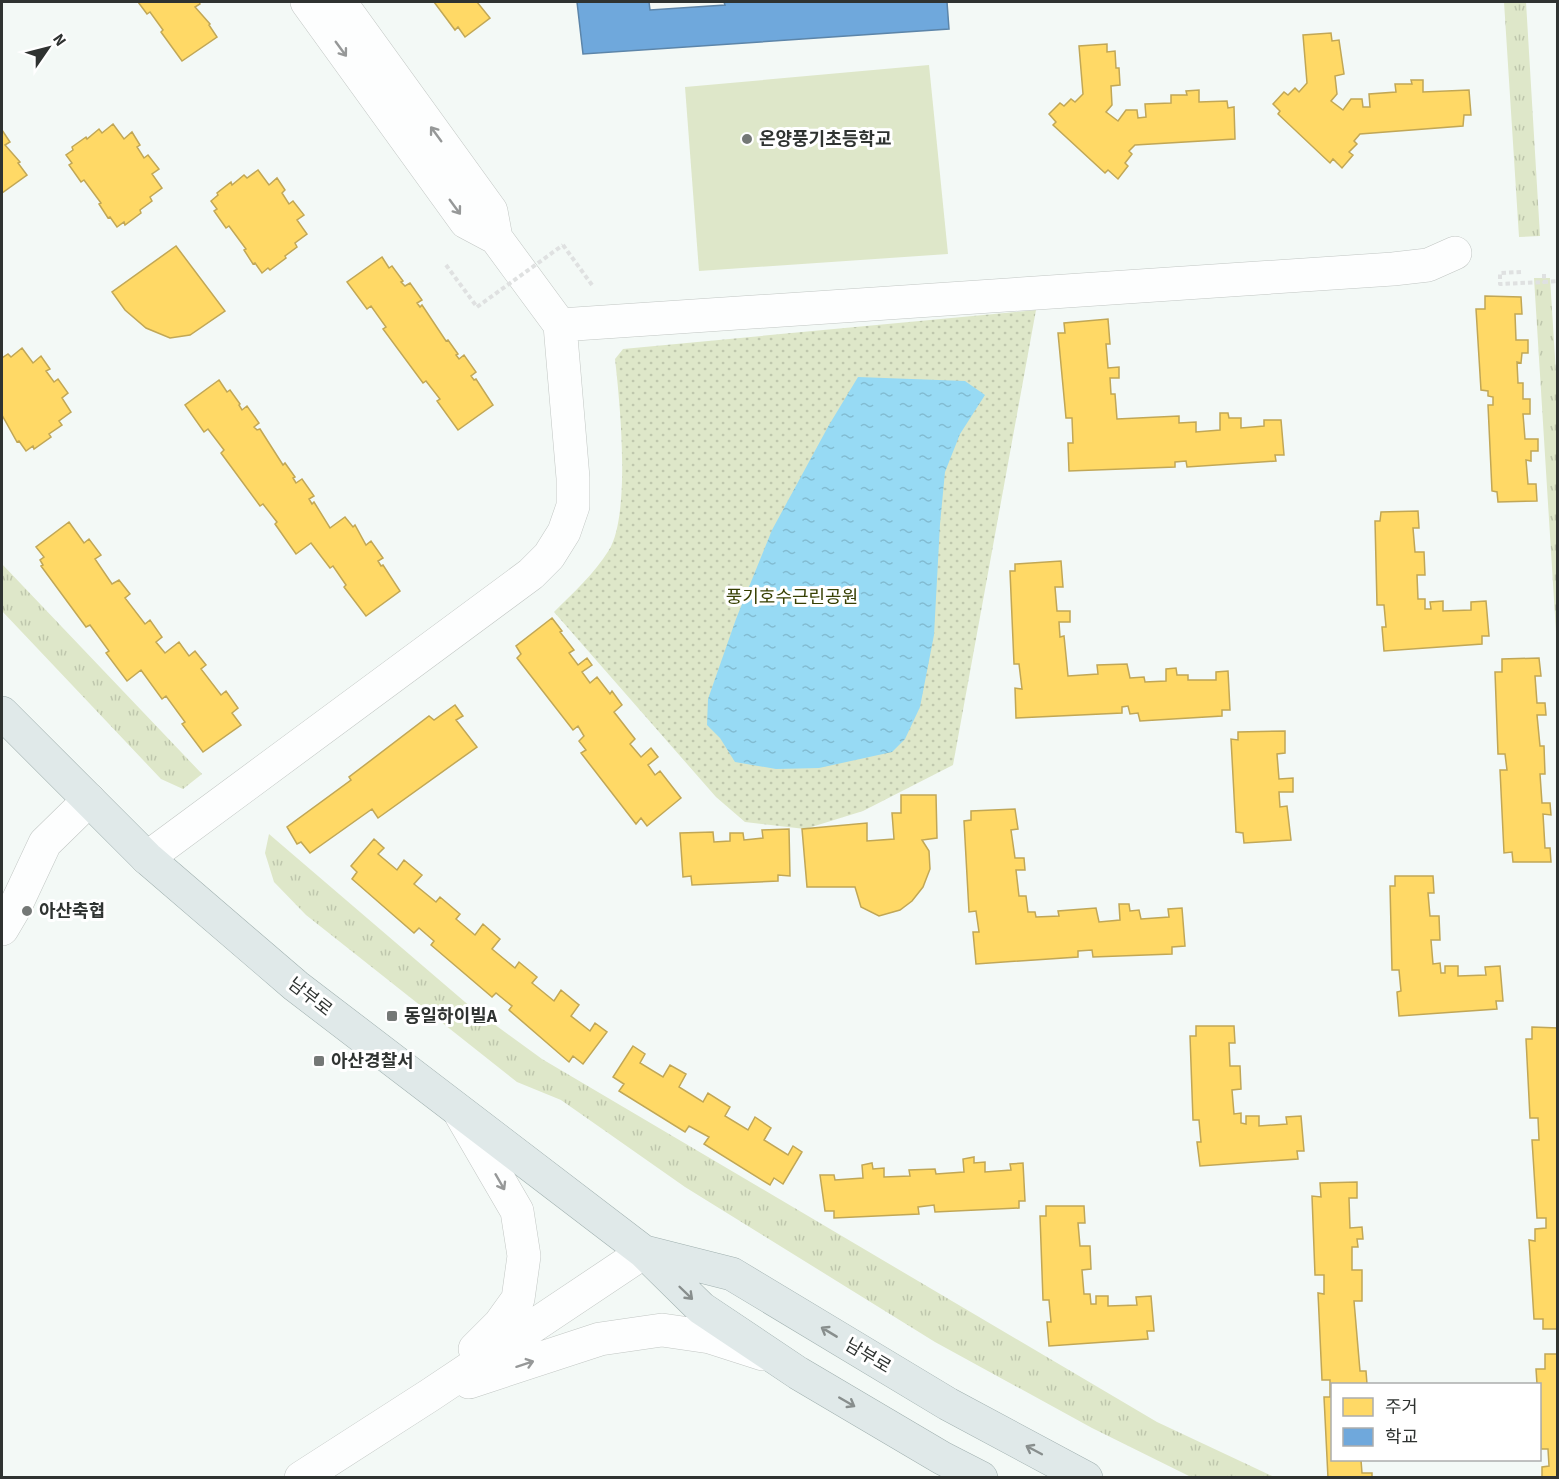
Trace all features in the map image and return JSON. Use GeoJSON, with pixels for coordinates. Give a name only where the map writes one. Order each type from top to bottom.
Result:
{"type":"FeatureCollection","features":[{"type":"Feature","properties":{"kind":"main road","name":"남부로"},"geometry":{"type":"LineString","coordinates":[[2,713],[147,858],[296,986],[644,1252],[701,1308],[777,1359],[921,1446],[981,1478]]}},
{"type":"Feature","properties":{"kind":"main road","name":"남부로"},"geometry":{"type":"LineString","coordinates":[[644,1252],[732,1274],[948,1404],[1086,1478]]}},
{"type":"Feature","properties":{"kind":"street"},"geometry":{"type":"LineString","coordinates":[[147,858],[512,588],[549,556],[564,532],[573,506],[573,478],[560,325],[496,238],[466,222],[307,2]]}},
{"type":"Feature","properties":{"kind":"street"},"geometry":{"type":"LineString","coordinates":[[340,2],[491,211],[496,238]]}},
{"type":"Feature","properties":{"kind":"street"},"geometry":{"type":"LineString","coordinates":[[560,325],[1393,269],[1428,265],[1455,253]]}},
{"type":"Feature","properties":{"kind":"street"},"geometry":{"type":"LineString","coordinates":[[2,929],[45,843],[89,800]]}},
{"type":"Feature","properties":{"kind":"street"},"geometry":{"type":"LineString","coordinates":[[430,1395],[500,1324],[518,1299],[524,1256],[517,1211],[460,1113]]}},
{"type":"Feature","properties":{"kind":"street"},"geometry":{"type":"LineString","coordinates":[[301,1478],[644,1252]]}},
{"type":"Feature","properties":{"kind":"street"},"geometry":{"type":"LineString","coordinates":[[430,1395],[600,1339],[662,1330],[710,1338],[777,1359]]}},
{"type":"Feature","properties":{"kind":"path"},"geometry":{"type":"LineString","coordinates":[[446,265],[477,307],[563,245],[592,285]]}},
{"type":"Feature","properties":{"kind":"path"},"geometry":{"type":"LineString","coordinates":[[1521,272],[1500,273],[1500,284],[1557,281]]}},
{"type":"Feature","properties":{"kind":"path"},"geometry":{"type":"LineString","coordinates":[[1544,274],[1544,282]]}},
{"type":"Feature","properties":{"kind":"green space"},"geometry":{"type":"Polygon","coordinates":[[[1504,2],[1526,2],[1540,236],[1519,237],[1504,2]]]}},
{"type":"Feature","properties":{"kind":"green space"},"geometry":{"type":"Polygon","coordinates":[[[929,65],[948,254],[699,271],[685,87],[929,65]]]}},
{"type":"Feature","properties":{"kind":"green space"},"geometry":{"type":"Polygon","coordinates":[[[1534,278],[1550,278],[1558,405],[1557,648],[1534,278]]]}},
{"type":"Feature","properties":{"kind":"green space","name":"풍기호수근린공원"},"geometry":{"type":"Polygon","coordinates":[[[1036,310],[953,765],[863,811],[805,829],[745,822],[716,797],[554,612],[597,567],[609,550],[616,533],[620,511],[622,457],[615,359],[623,349],[1036,310]]]}},
{"type":"Feature","properties":{"kind":"green space"},"geometry":{"type":"Polygon","coordinates":[[[2,564],[202,774],[183,789],[161,779],[2,611],[2,564]]]}},
{"type":"Feature","properties":{"kind":"green space"},"geometry":{"type":"Polygon","coordinates":[[[269,834],[472,1008],[542,1059],[1157,1422],[1274,1477],[1191,1477],[1092,1428],[935,1342],[685,1187],[561,1100],[517,1082],[306,915],[274,882],[265,853],[269,834]]]}},
{"type":"Feature","properties":{"kind":"water"},"geometry":{"type":"Polygon","coordinates":[[[858,377],[965,381],[985,395],[960,434],[945,472],[934,635],[920,707],[905,739],[892,752],[819,768],[776,769],[735,762],[720,738],[707,725],[708,699],[736,619],[772,530],[858,377]]]}},
{"type":"Feature","properties":{"kind":"building: 주거"},"geometry":{"type":"Polygon","coordinates":[[[138,2],[199,2],[200,4],[195,7],[210,24],[217,37],[182,61],[150,12],[147,14],[138,2]]]}},
{"type":"Feature","properties":{"kind":"building: 주거"},"geometry":{"type":"Polygon","coordinates":[[[434,2],[477,2],[490,18],[465,37],[458,27],[455,30],[434,2]]]}},
{"type":"Feature","properties":{"kind":"building: 주거"},"geometry":{"type":"Polygon","coordinates":[[[1331,33],[1332,41],[1339,40],[1344,74],[1335,76],[1337,94],[1331,101],[1343,110],[1351,99],[1362,99],[1363,107],[1370,107],[1369,94],[1396,92],[1395,84],[1412,84],[1411,80],[1423,80],[1423,92],[1469,90],[1471,115],[1464,115],[1463,126],[1360,134],[1354,141],[1357,144],[1349,152],[1353,155],[1342,168],[1333,159],[1330,163],[1278,114],[1280,111],[1273,104],[1284,92],[1288,95],[1295,88],[1299,92],[1307,83],[1303,35],[1331,33]]]}},
{"type":"Feature","properties":{"kind":"building: 주거"},"geometry":{"type":"Polygon","coordinates":[[[1107,44],[1107,52],[1115,51],[1120,85],[1111,86],[1112,105],[1106,112],[1118,121],[1126,110],[1137,110],[1138,118],[1146,117],[1145,104],[1171,103],[1171,95],[1187,95],[1186,91],[1199,90],[1199,102],[1227,101],[1228,108],[1234,107],[1235,139],[1135,145],[1129,151],[1132,154],[1125,163],[1128,166],[1118,179],[1108,170],[1105,173],[1053,125],[1056,122],[1049,114],[1060,103],[1064,106],[1071,99],[1075,102],[1083,94],[1079,46],[1107,44]]]}},
{"type":"Feature","properties":{"kind":"building: 주거"},"geometry":{"type":"Polygon","coordinates":[[[113,124],[124,139],[132,132],[140,145],[137,147],[144,158],[148,155],[159,169],[152,174],[162,188],[150,197],[152,201],[140,210],[141,213],[125,225],[124,222],[117,227],[110,217],[108,218],[99,204],[101,203],[84,180],[81,182],[69,165],[72,163],[66,155],[73,150],[72,147],[86,137],[87,139],[99,129],[102,133],[113,124]]]}},
{"type":"Feature","properties":{"kind":"building: 주거"},"geometry":{"type":"Polygon","coordinates":[[[2,130],[10,142],[5,145],[20,162],[18,163],[27,175],[2,193],[2,130]]]}},
{"type":"Feature","properties":{"kind":"building: 주거"},"geometry":{"type":"Polygon","coordinates":[[[258,170],[269,185],[277,178],[285,190],[282,193],[289,204],[293,201],[304,215],[297,220],[307,234],[295,243],[297,247],[285,256],[286,258],[262,273],[255,263],[253,264],[244,250],[246,249],[229,226],[226,228],[214,211],[217,209],[211,201],[231,182],[232,185],[244,175],[247,178],[258,170]]]}},
{"type":"Feature","properties":{"kind":"building: 주거"},"geometry":{"type":"Polygon","coordinates":[[[176,246],[225,311],[190,335],[170,338],[146,328],[125,310],[112,292],[176,246]]]}},
{"type":"Feature","properties":{"kind":"building: 주거"},"geometry":{"type":"Polygon","coordinates":[[[382,257],[389,268],[392,266],[405,286],[410,283],[422,300],[417,303],[420,307],[422,305],[446,341],[448,340],[458,354],[456,355],[459,359],[464,355],[476,372],[471,376],[474,380],[476,379],[493,405],[458,430],[437,401],[440,399],[426,381],[423,383],[383,329],[386,327],[371,306],[367,309],[347,282],[382,257]]]}},
{"type":"Feature","properties":{"kind":"building: 주거"},"geometry":{"type":"Polygon","coordinates":[[[1485,296],[1521,297],[1522,314],[1515,314],[1516,340],[1528,340],[1528,353],[1522,353],[1521,363],[1517,362],[1518,383],[1523,383],[1523,399],[1530,399],[1530,414],[1523,414],[1525,439],[1538,439],[1538,451],[1531,451],[1531,461],[1526,460],[1528,484],[1536,484],[1537,501],[1498,502],[1497,492],[1492,491],[1488,405],[1493,405],[1493,397],[1488,396],[1488,391],[1481,390],[1476,309],[1485,309],[1485,296]]]}},
{"type":"Feature","properties":{"kind":"building: 주거"},"geometry":{"type":"Polygon","coordinates":[[[1108,319],[1110,344],[1106,344],[1108,368],[1119,367],[1119,378],[1110,378],[1111,394],[1115,394],[1117,419],[1179,416],[1179,423],[1196,422],[1196,432],[1220,430],[1220,413],[1228,413],[1229,418],[1241,418],[1241,428],[1264,426],[1264,420],[1281,420],[1284,455],[1275,455],[1276,461],[1187,467],[1186,461],[1175,462],[1175,467],[1069,471],[1068,443],[1073,443],[1072,418],[1066,418],[1058,333],[1065,333],[1064,323],[1108,319]]]}},
{"type":"Feature","properties":{"kind":"building: 주거"},"geometry":{"type":"Polygon","coordinates":[[[22,348],[33,363],[41,356],[50,369],[46,371],[54,382],[58,379],[68,393],[62,398],[71,412],[59,421],[62,425],[49,434],[51,437],[34,449],[33,446],[26,451],[19,441],[17,442],[2,415],[2,358],[8,354],[11,357],[22,348]]]}},
{"type":"Feature","properties":{"kind":"building: 주거"},"geometry":{"type":"Polygon","coordinates":[[[219,380],[227,392],[230,390],[242,410],[247,406],[259,423],[254,427],[257,430],[260,429],[283,465],[285,463],[295,477],[293,478],[296,483],[302,479],[314,496],[309,499],[312,504],[314,502],[330,528],[345,517],[353,527],[355,525],[366,545],[371,541],[383,558],[378,561],[400,591],[366,616],[344,587],[346,585],[333,566],[330,568],[311,543],[296,554],[275,524],[277,522],[263,504],[260,506],[221,453],[224,450],[208,429],[204,432],[185,405],[219,380]]]}},
{"type":"Feature","properties":{"kind":"building: 주거"},"geometry":{"type":"Polygon","coordinates":[[[1418,511],[1419,528],[1413,528],[1415,552],[1424,552],[1425,575],[1417,575],[1418,599],[1425,599],[1425,609],[1431,609],[1430,602],[1443,601],[1443,611],[1471,610],[1471,602],[1486,601],[1489,636],[1482,636],[1482,644],[1384,651],[1382,627],[1386,627],[1384,605],[1377,605],[1375,521],[1380,521],[1381,512],[1418,511]]]}},
{"type":"Feature","properties":{"kind":"building: 주거"},"geometry":{"type":"Polygon","coordinates":[[[69,522],[84,543],[89,539],[101,555],[95,559],[112,584],[119,580],[130,594],[125,598],[145,624],[150,620],[162,637],[156,642],[165,653],[179,642],[189,656],[195,651],[206,665],[201,669],[221,695],[226,691],[238,708],[232,713],[241,725],[203,752],[182,724],[185,722],[166,696],[162,699],[141,670],[127,681],[106,653],[109,651],[90,625],[86,627],[41,566],[43,565],[40,560],[44,557],[36,547],[69,522]]]}},
{"type":"Feature","properties":{"kind":"building: 주거"},"geometry":{"type":"Polygon","coordinates":[[[1061,561],[1063,587],[1055,587],[1057,611],[1070,611],[1070,622],[1059,622],[1060,637],[1064,636],[1068,676],[1098,674],[1097,665],[1127,664],[1130,678],[1144,677],[1145,682],[1166,681],[1166,669],[1176,668],[1177,675],[1188,675],[1188,680],[1216,680],[1216,672],[1228,671],[1230,710],[1222,710],[1222,716],[1140,721],[1138,713],[1130,714],[1128,706],[1122,707],[1122,713],[1016,718],[1015,688],[1022,689],[1019,664],[1014,664],[1010,571],[1015,571],[1015,564],[1061,561]]]}},
{"type":"Feature","properties":{"kind":"building: 주거"},"geometry":{"type":"Polygon","coordinates":[[[552,618],[574,650],[569,653],[578,665],[587,658],[592,665],[582,672],[590,683],[597,677],[610,694],[612,691],[622,705],[614,712],[635,739],[630,744],[641,757],[651,748],[658,757],[648,765],[655,775],[660,771],[681,798],[647,826],[641,818],[636,824],[581,753],[586,750],[579,741],[584,736],[578,726],[573,730],[517,658],[521,654],[516,646],[552,618]]]}},
{"type":"Feature","properties":{"kind":"building: 주거"},"geometry":{"type":"Polygon","coordinates":[[[1539,658],[1541,676],[1535,676],[1537,703],[1545,703],[1546,715],[1537,715],[1540,746],[1544,746],[1545,774],[1540,774],[1542,803],[1550,803],[1551,815],[1543,814],[1545,848],[1550,848],[1551,862],[1513,862],[1512,852],[1504,853],[1500,770],[1507,770],[1505,754],[1498,754],[1495,672],[1502,672],[1502,659],[1539,658]]]}},
{"type":"Feature","properties":{"kind":"building: 주거"},"geometry":{"type":"Polygon","coordinates":[[[455,705],[463,716],[456,720],[477,747],[378,818],[372,809],[310,853],[301,842],[297,844],[287,827],[351,780],[349,777],[429,716],[434,720],[455,705]]]}},
{"type":"Feature","properties":{"kind":"building: 주거"},"geometry":{"type":"Polygon","coordinates":[[[1285,731],[1285,753],[1277,754],[1279,779],[1293,778],[1293,792],[1279,792],[1280,807],[1287,806],[1291,840],[1244,843],[1243,833],[1236,832],[1231,739],[1238,740],[1238,732],[1285,731]]]}},
{"type":"Feature","properties":{"kind":"building: 주거"},"geometry":{"type":"Polygon","coordinates":[[[901,795],[936,795],[937,838],[922,840],[929,851],[930,869],[923,887],[912,901],[900,910],[879,916],[861,907],[855,887],[807,887],[802,829],[867,823],[867,841],[894,839],[892,813],[901,813],[901,795]]]}},
{"type":"Feature","properties":{"kind":"building: 주거"},"geometry":{"type":"Polygon","coordinates":[[[1015,809],[1018,829],[1011,830],[1015,858],[1024,858],[1025,870],[1016,870],[1019,896],[1026,896],[1028,912],[1035,912],[1036,917],[1059,916],[1058,911],[1096,908],[1099,922],[1120,920],[1119,904],[1129,904],[1130,911],[1139,910],[1141,919],[1169,917],[1168,909],[1182,908],[1185,946],[1172,947],[1172,954],[1093,957],[1092,950],[1078,951],[1078,957],[976,964],[973,932],[979,932],[976,911],[969,912],[964,821],[971,820],[971,811],[1015,809]]]}},
{"type":"Feature","properties":{"kind":"building: 주거"},"geometry":{"type":"Polygon","coordinates":[[[789,829],[790,876],[778,875],[778,881],[692,885],[691,876],[683,877],[680,833],[713,832],[714,842],[730,841],[730,833],[743,833],[744,840],[763,838],[762,830],[789,829]]]}},
{"type":"Feature","properties":{"kind":"building: 주거"},"geometry":{"type":"Polygon","coordinates":[[[374,839],[384,848],[378,854],[397,870],[404,860],[422,875],[414,884],[436,902],[440,897],[460,914],[456,919],[475,935],[483,924],[500,939],[492,949],[515,968],[519,962],[537,977],[532,983],[554,1001],[561,990],[579,1005],[571,1016],[590,1031],[595,1023],[607,1032],[583,1064],[573,1056],[569,1062],[509,1010],[512,1006],[496,993],[492,997],[431,945],[434,941],[419,928],[414,933],[352,879],[357,872],[351,866],[374,839]]]}},
{"type":"Feature","properties":{"kind":"building: 주거"},"geometry":{"type":"Polygon","coordinates":[[[1395,876],[1433,876],[1434,893],[1428,893],[1430,916],[1439,916],[1440,940],[1431,940],[1433,964],[1440,963],[1441,973],[1445,973],[1445,966],[1458,966],[1458,976],[1486,975],[1485,967],[1500,966],[1503,1001],[1496,1001],[1497,1009],[1399,1016],[1397,992],[1401,991],[1399,970],[1392,970],[1390,886],[1395,886],[1395,876]]]}},
{"type":"Feature","properties":{"kind":"building: 주거"},"geometry":{"type":"Polygon","coordinates":[[[1196,1026],[1234,1026],[1235,1043],[1229,1043],[1230,1066],[1240,1066],[1241,1089],[1232,1090],[1234,1114],[1241,1113],[1241,1123],[1246,1124],[1246,1116],[1259,1116],[1259,1126],[1287,1124],[1286,1117],[1301,1116],[1304,1151],[1297,1151],[1298,1159],[1200,1166],[1197,1142],[1201,1142],[1199,1120],[1193,1120],[1190,1036],[1196,1036],[1196,1026]]]}},
{"type":"Feature","properties":{"kind":"building: 주거"},"geometry":{"type":"Polygon","coordinates":[[[1532,1027],[1558,1028],[1558,1329],[1543,1329],[1543,1319],[1534,1319],[1529,1240],[1535,1241],[1535,1229],[1546,1228],[1546,1218],[1537,1218],[1532,1140],[1539,1140],[1538,1118],[1530,1118],[1526,1039],[1532,1039],[1532,1027]]]}},
{"type":"Feature","properties":{"kind":"building: 주거"},"geometry":{"type":"Polygon","coordinates":[[[633,1046],[645,1054],[640,1063],[663,1077],[670,1065],[686,1074],[679,1087],[703,1102],[708,1093],[730,1107],[725,1116],[748,1130],[755,1117],[771,1128],[764,1140],[788,1155],[793,1146],[802,1152],[783,1184],[774,1178],[770,1185],[704,1144],[709,1137],[689,1126],[685,1132],[619,1091],[624,1084],[613,1077],[633,1046]]]}},
{"type":"Feature","properties":{"kind":"building: 주거"},"geometry":{"type":"Polygon","coordinates":[[[974,1157],[974,1163],[985,1162],[985,1172],[1011,1170],[1010,1164],[1023,1163],[1025,1201],[1019,1201],[1019,1208],[935,1212],[934,1205],[918,1207],[919,1214],[834,1218],[834,1211],[825,1211],[820,1175],[834,1175],[835,1180],[863,1178],[862,1165],[872,1163],[873,1169],[884,1168],[884,1177],[910,1176],[909,1170],[935,1169],[936,1174],[964,1172],[963,1159],[974,1157]]]}},
{"type":"Feature","properties":{"kind":"building: 주거"},"geometry":{"type":"Polygon","coordinates":[[[1357,1182],[1357,1198],[1349,1198],[1350,1228],[1362,1227],[1363,1239],[1357,1239],[1358,1247],[1352,1247],[1352,1270],[1362,1270],[1362,1301],[1354,1301],[1360,1371],[1366,1371],[1367,1383],[1331,1383],[1331,1461],[1361,1461],[1362,1473],[1372,1473],[1372,1478],[1328,1478],[1324,1397],[1330,1397],[1330,1380],[1322,1380],[1318,1293],[1324,1294],[1324,1275],[1315,1275],[1312,1196],[1321,1197],[1320,1183],[1357,1182]]]}},
{"type":"Feature","properties":{"kind":"building: 주거"},"geometry":{"type":"Polygon","coordinates":[[[1046,1206],[1084,1206],[1085,1223],[1078,1223],[1080,1246],[1090,1246],[1091,1269],[1082,1270],[1084,1294],[1090,1294],[1091,1304],[1096,1304],[1096,1296],[1108,1296],[1108,1306],[1137,1305],[1136,1297],[1151,1296],[1154,1331],[1147,1331],[1148,1339],[1049,1346],[1047,1322],[1051,1322],[1049,1300],[1043,1300],[1040,1216],[1046,1216],[1046,1206]]]}},
{"type":"Feature","properties":{"kind":"building: 주거"},"geometry":{"type":"Polygon","coordinates":[[[1545,1354],[1558,1354],[1558,1478],[1542,1478],[1542,1467],[1549,1466],[1548,1449],[1541,1449],[1541,1383],[1537,1383],[1536,1369],[1545,1369],[1545,1354]]]}},
{"type":"Feature","properties":{"kind":"building: 학교"},"geometry":{"type":"Polygon","coordinates":[[[577,2],[649,2],[650,10],[725,5],[724,2],[947,2],[949,29],[583,54],[577,2]]]}},
{"type":"Feature","properties":{"kind":"place","name":"온양풍기초등학교"},"geometry":{"type":"Point","coordinates":[747,139]}},
{"type":"Feature","properties":{"kind":"place","name":"아산축협"},"geometry":{"type":"Point","coordinates":[27,911]}},
{"type":"Feature","properties":{"kind":"place","name":"동일하이빌A"},"geometry":{"type":"Point","coordinates":[392,1016]}},
{"type":"Feature","properties":{"kind":"place","name":"아산경찰서"},"geometry":{"type":"Point","coordinates":[319,1061]}}]}
